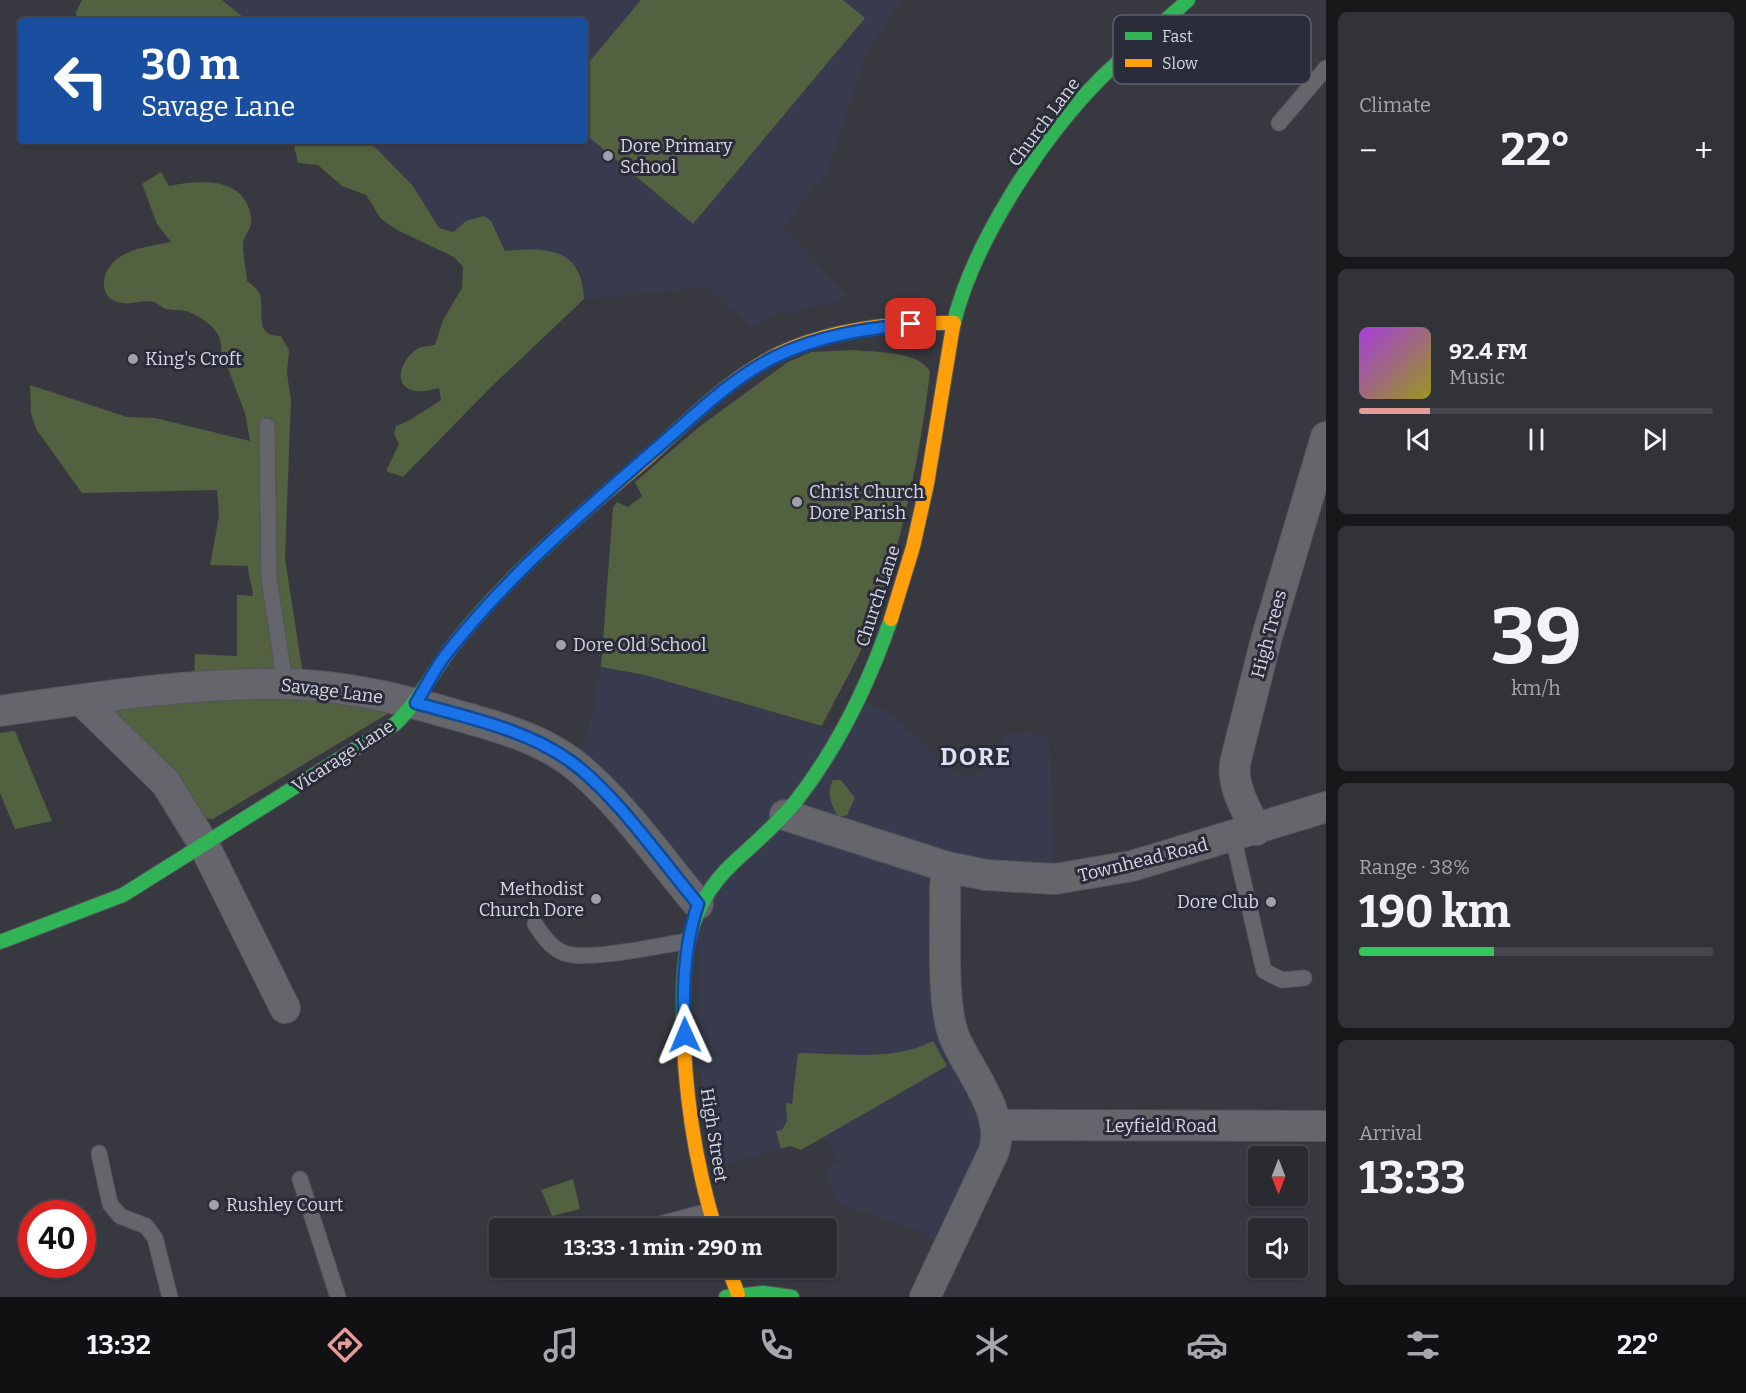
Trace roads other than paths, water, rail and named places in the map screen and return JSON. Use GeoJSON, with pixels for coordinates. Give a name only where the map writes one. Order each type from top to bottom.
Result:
{"type":"FeatureCollection","features":[{"type":"Feature","properties":{"kind":"street","name":"Church Lane"},"geometry":{"type":"LineString","coordinates":[[1171,15],[1188,0]]}},
{"type":"Feature","properties":{"kind":"street","name":"Church Lane"},"geometry":{"type":"LineString","coordinates":[[698,904],[733,863],[784,814],[809,781],[844,724],[881,651],[897,608],[933,452],[954,323],[962,292],[988,233],[1010,196],[1060,127],[1098,81],[1113,68]]}},
{"type":"Feature","properties":{"kind":"street","name":"Vicarage Lane"},"geometry":{"type":"LineString","coordinates":[[0,942],[123,896],[395,724],[416,703],[446,654],[486,607],[580,515],[707,405],[773,358],[808,343],[874,328],[930,322],[954,323]]}},
{"type":"Feature","properties":{"kind":"street","name":"High Trees"},"geometry":{"type":"LineString","coordinates":[[1245,834],[1234,774],[1235,763],[1266,640],[1326,437]]}},
{"type":"Feature","properties":{"kind":"street","name":"Savage Lane"},"geometry":{"type":"LineString","coordinates":[[0,711],[206,687],[285,684],[351,690],[416,703],[516,732],[571,762],[615,805],[698,904]]}},
{"type":"Feature","properties":{"kind":"street"},"geometry":{"type":"LineString","coordinates":[[81,700],[166,783],[204,845],[285,1008]]}},
{"type":"Feature","properties":{"kind":"street","name":"Townhead Road"},"geometry":{"type":"LineString","coordinates":[[784,814],[947,867],[1039,879],[1080,877],[1132,867],[1245,834],[1326,807]]}},
{"type":"Feature","properties":{"kind":"street"},"geometry":{"type":"LineString","coordinates":[[925,1297],[994,1151],[996,1125],[990,1108],[953,1035],[948,1014],[945,888],[947,867]]}},
{"type":"Feature","properties":{"kind":"street","name":"High Street"},"geometry":{"type":"LineString","coordinates":[[698,904],[688,941],[684,1005],[688,1086],[696,1150],[711,1218]]}},
{"type":"Feature","properties":{"kind":"street","name":"Leyfield Road"},"geometry":{"type":"LineString","coordinates":[[996,1125],[1326,1126]]}},
{"type":"Feature","properties":{"kind":"street"},"geometry":{"type":"LineString","coordinates":[[729,1278],[732,1295],[792,1297]]}},
{"type":"Feature","properties":{"kind":"lane"},"geometry":{"type":"LineString","coordinates":[[1279,123],[1326,68]]}},
{"type":"Feature","properties":{"kind":"lane"},"geometry":{"type":"LineString","coordinates":[[267,426],[269,578],[285,684]]}},
{"type":"Feature","properties":{"kind":"lane"},"geometry":{"type":"LineString","coordinates":[[1245,834],[1264,971],[1282,980],[1304,978]]}},
{"type":"Feature","properties":{"kind":"lane"},"geometry":{"type":"LineString","coordinates":[[535,924],[545,940],[564,953],[586,956],[688,941]]}},
{"type":"Feature","properties":{"kind":"lane"},"geometry":{"type":"LineString","coordinates":[[99,1153],[110,1204],[120,1216],[146,1226],[155,1238],[170,1297]]}},
{"type":"Feature","properties":{"kind":"lane"},"geometry":{"type":"LineString","coordinates":[[300,1179],[338,1297]]}},
{"type":"Feature","properties":{"kind":"lane"},"geometry":{"type":"LineString","coordinates":[[683,1218],[709,1211]]}},
{"type":"Feature","properties":{"kind":"place","name":"Dore Primary School"},"geometry":{"type":"Point","coordinates":[608,156]}},
{"type":"Feature","properties":{"kind":"place","name":"King's Croft"},"geometry":{"type":"Point","coordinates":[133,359]}},
{"type":"Feature","properties":{"kind":"place","name":"Christ Church Dore Parish"},"geometry":{"type":"Point","coordinates":[797,502]}},
{"type":"Feature","properties":{"kind":"place","name":"Dore Old School"},"geometry":{"type":"Point","coordinates":[561,645]}},
{"type":"Feature","properties":{"kind":"place","name":"Methodist Church Dore"},"geometry":{"type":"Point","coordinates":[596,899]}},
{"type":"Feature","properties":{"kind":"place","name":"Dore Club"},"geometry":{"type":"Point","coordinates":[1271,902]}},
{"type":"Feature","properties":{"kind":"place","name":"Rushley Court"},"geometry":{"type":"Point","coordinates":[214,1205]}},
{"type":"Feature","properties":{"kind":"district","name":"DORE"},"geometry":{"type":"Point","coordinates":[976,757]}}]}
